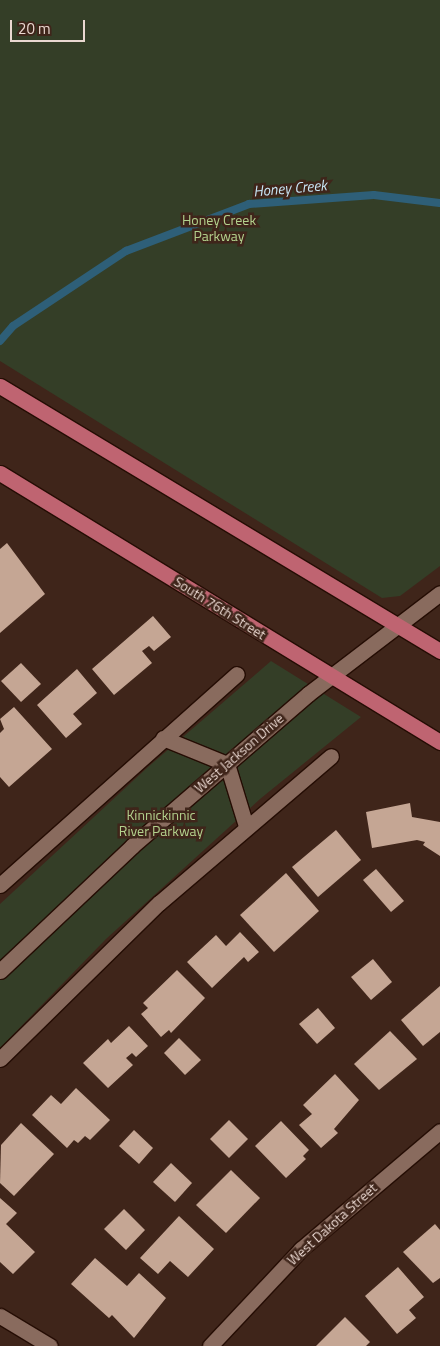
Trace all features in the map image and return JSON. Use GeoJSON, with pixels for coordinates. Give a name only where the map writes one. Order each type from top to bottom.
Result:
{"type":"FeatureCollection","features":[{"type":"Feature","properties":{"kind":"main road"},"geometry":{"type":"LineString","coordinates":[[3,388],[440,651]]}},
{"type":"Feature","properties":{"kind":"main road","name":"South 76th Street"},"geometry":{"type":"LineString","coordinates":[[0,473],[440,742]]}},
{"type":"Feature","properties":{"kind":"street","name":"West Jackson Drive"},"geometry":{"type":"LineString","coordinates":[[0,971],[132,846],[227,764],[331,676],[440,593]]}},
{"type":"Feature","properties":{"kind":"street"},"geometry":{"type":"LineString","coordinates":[[0,885],[236,674]]}},
{"type":"Feature","properties":{"kind":"street"},"geometry":{"type":"LineString","coordinates":[[163,738],[227,764],[246,826]]}},
{"type":"Feature","properties":{"kind":"street"},"geometry":{"type":"LineString","coordinates":[[0,1059],[152,910],[246,826],[331,756]]}},
{"type":"Feature","properties":{"kind":"street","name":"West Dakota Street"},"geometry":{"type":"LineString","coordinates":[[210,1346],[301,1249],[440,1131]]}},
{"type":"Feature","properties":{"kind":"street"},"geometry":{"type":"LineString","coordinates":[[0,1316],[50,1346]]}},
{"type":"Feature","properties":{"kind":"green space","name":"Honey Creek Parkway"},"geometry":{"type":"Polygon","coordinates":[[[0,0],[440,0],[440,566],[400,596],[382,598],[0,361],[0,0]]]}},
{"type":"Feature","properties":{"kind":"green space","name":"Kinnickinnic River Parkway"},"geometry":{"type":"Polygon","coordinates":[[[271,661],[361,717],[260,799],[106,939],[0,1048],[0,904],[148,767],[271,661]]]}},
{"type":"Feature","properties":{"kind":"building"},"geometry":{"type":"Polygon","coordinates":[[[7,543],[45,594],[0,633],[0,549],[7,543]]]}},
{"type":"Feature","properties":{"kind":"building"},"geometry":{"type":"Polygon","coordinates":[[[153,616],[171,637],[154,651],[149,646],[142,651],[152,663],[114,695],[92,669],[153,616]]]}},
{"type":"Feature","properties":{"kind":"building"},"geometry":{"type":"Polygon","coordinates":[[[21,663],[41,684],[21,702],[1,681],[21,663]]]}},
{"type":"Feature","properties":{"kind":"building"},"geometry":{"type":"Polygon","coordinates":[[[77,669],[97,693],[73,714],[82,724],[66,738],[37,705],[77,669]]]}},
{"type":"Feature","properties":{"kind":"building"},"geometry":{"type":"Polygon","coordinates":[[[14,707],[52,749],[9,787],[0,777],[0,733],[4,729],[0,719],[14,707]]]}},
{"type":"Feature","properties":{"kind":"building"},"geometry":{"type":"Polygon","coordinates":[[[410,803],[412,817],[440,822],[440,856],[423,845],[425,842],[417,840],[372,848],[366,812],[410,803]]]}},
{"type":"Feature","properties":{"kind":"building"},"geometry":{"type":"Polygon","coordinates":[[[336,830],[361,860],[318,897],[292,867],[336,830]]]}},
{"type":"Feature","properties":{"kind":"building"},"geometry":{"type":"Polygon","coordinates":[[[376,869],[404,901],[391,912],[363,880],[376,869]]]}},
{"type":"Feature","properties":{"kind":"building"},"geometry":{"type":"Polygon","coordinates":[[[286,873],[319,911],[274,952],[240,915],[286,873]]]}},
{"type":"Feature","properties":{"kind":"building"},"geometry":{"type":"Polygon","coordinates":[[[240,932],[259,952],[248,962],[244,957],[212,988],[187,962],[216,935],[226,946],[240,932]]]}},
{"type":"Feature","properties":{"kind":"building"},"geometry":{"type":"Polygon","coordinates":[[[373,959],[392,982],[371,1000],[351,977],[373,959]]]}},
{"type":"Feature","properties":{"kind":"building"},"geometry":{"type":"Polygon","coordinates":[[[177,970],[205,998],[171,1033],[169,1030],[161,1037],[141,1014],[148,1008],[143,1003],[177,970]]]}},
{"type":"Feature","properties":{"kind":"building"},"geometry":{"type":"Polygon","coordinates":[[[440,986],[440,1032],[423,1046],[401,1020],[440,986]]]}},
{"type":"Feature","properties":{"kind":"building"},"geometry":{"type":"Polygon","coordinates":[[[318,1008],[335,1028],[317,1044],[299,1024],[318,1008]]]}},
{"type":"Feature","properties":{"kind":"building"},"geometry":{"type":"Polygon","coordinates":[[[129,1026],[148,1046],[136,1057],[132,1053],[126,1058],[133,1065],[108,1088],[83,1063],[108,1039],[111,1043],[129,1026]]]}},
{"type":"Feature","properties":{"kind":"building"},"geometry":{"type":"Polygon","coordinates":[[[390,1031],[417,1059],[379,1090],[354,1064],[390,1031]]]}},
{"type":"Feature","properties":{"kind":"building"},"geometry":{"type":"Polygon","coordinates":[[[179,1038],[201,1060],[185,1075],[164,1053],[179,1038]]]}},
{"type":"Feature","properties":{"kind":"building"},"geometry":{"type":"Polygon","coordinates":[[[335,1074],[359,1100],[334,1129],[338,1133],[321,1148],[299,1125],[312,1114],[303,1105],[335,1074]]]}},
{"type":"Feature","properties":{"kind":"building"},"geometry":{"type":"Polygon","coordinates":[[[76,1088],[110,1120],[90,1140],[85,1136],[78,1143],[74,1140],[67,1148],[32,1115],[51,1095],[61,1104],[76,1088]]]}},
{"type":"Feature","properties":{"kind":"building"},"geometry":{"type":"Polygon","coordinates":[[[229,1120],[248,1139],[229,1158],[210,1139],[229,1120]]]}},
{"type":"Feature","properties":{"kind":"building"},"geometry":{"type":"Polygon","coordinates":[[[281,1121],[309,1150],[303,1156],[306,1159],[286,1178],[255,1146],[281,1121]]]}},
{"type":"Feature","properties":{"kind":"building"},"geometry":{"type":"Polygon","coordinates":[[[21,1123],[54,1154],[14,1196],[0,1183],[1,1145],[21,1123]]]}},
{"type":"Feature","properties":{"kind":"building"},"geometry":{"type":"Polygon","coordinates":[[[134,1130],[153,1148],[139,1164],[119,1146],[134,1130]]]}},
{"type":"Feature","properties":{"kind":"building"},"geometry":{"type":"Polygon","coordinates":[[[171,1163],[192,1183],[175,1202],[153,1182],[171,1163]]]}},
{"type":"Feature","properties":{"kind":"building"},"geometry":{"type":"Polygon","coordinates":[[[231,1170],[260,1198],[226,1233],[196,1205],[231,1170]]]}},
{"type":"Feature","properties":{"kind":"building"},"geometry":{"type":"Polygon","coordinates":[[[0,1198],[17,1213],[6,1224],[35,1252],[13,1274],[0,1262],[0,1198]]]}},
{"type":"Feature","properties":{"kind":"building"},"geometry":{"type":"Polygon","coordinates":[[[124,1209],[145,1230],[126,1250],[104,1229],[124,1209]]]}},
{"type":"Feature","properties":{"kind":"building"},"geometry":{"type":"Polygon","coordinates":[[[179,1216],[214,1249],[188,1277],[170,1261],[158,1274],[140,1258],[179,1216]]]}},
{"type":"Feature","properties":{"kind":"building"},"geometry":{"type":"Polygon","coordinates":[[[435,1224],[440,1230],[440,1278],[433,1283],[403,1252],[435,1224]]]}},
{"type":"Feature","properties":{"kind":"building"},"geometry":{"type":"Polygon","coordinates":[[[95,1258],[127,1286],[139,1273],[166,1298],[134,1338],[112,1315],[109,1318],[71,1284],[95,1258]]]}},
{"type":"Feature","properties":{"kind":"building"},"geometry":{"type":"Polygon","coordinates":[[[398,1267],[424,1297],[409,1310],[416,1318],[397,1334],[365,1296],[398,1267]]]}},
{"type":"Feature","properties":{"kind":"building"},"geometry":{"type":"Polygon","coordinates":[[[345,1317],[370,1342],[366,1346],[316,1346],[345,1317]]]}},
{"type":"Feature","properties":{"kind":"waterway","name":"Honey Creek"},"geometry":{"type":"LineString","coordinates":[[0,341],[13,326],[126,251],[249,204],[374,195],[440,203]]}}]}
